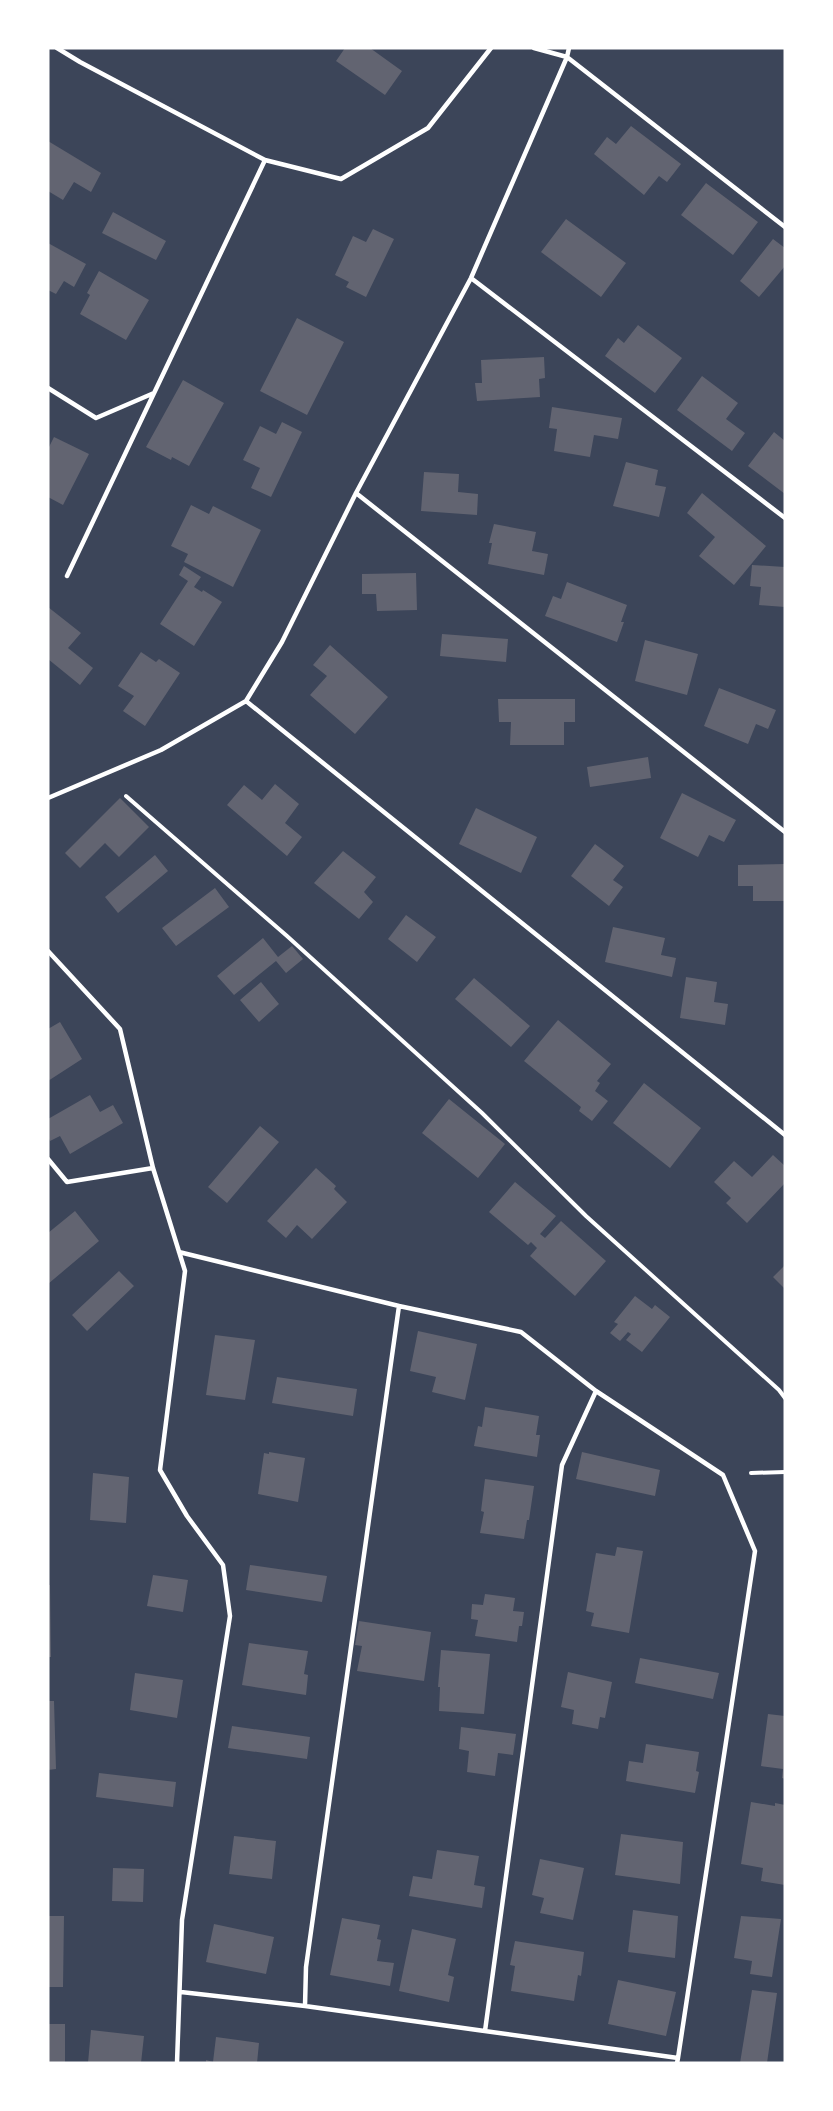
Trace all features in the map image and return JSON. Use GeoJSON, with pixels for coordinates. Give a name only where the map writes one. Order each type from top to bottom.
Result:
{"type":"FeatureCollection","features":[{"type":"Feature","properties":{"kind":"lane"},"geometry":{"type":"LineString","coordinates":[[57,48],[265,160],[341,179],[428,128],[491,48]]}},
{"type":"Feature","properties":{"kind":"lane"},"geometry":{"type":"LineString","coordinates":[[534,48],[567,57],[785,227]]}},
{"type":"Feature","properties":{"kind":"lane"},"geometry":{"type":"LineString","coordinates":[[48,798],[161,750],[246,701],[282,642],[356,493],[471,278],[569,48]]}},
{"type":"Feature","properties":{"kind":"lane"},"geometry":{"type":"LineString","coordinates":[[68,576],[265,160]]}},
{"type":"Feature","properties":{"kind":"lane"},"geometry":{"type":"LineString","coordinates":[[471,278],[785,518]]}},
{"type":"Feature","properties":{"kind":"lane"},"geometry":{"type":"LineString","coordinates":[[48,388],[96,418],[154,393]]}},
{"type":"Feature","properties":{"kind":"lane"},"geometry":{"type":"LineString","coordinates":[[356,493],[785,832]]}},
{"type":"Feature","properties":{"kind":"lane"},"geometry":{"type":"LineString","coordinates":[[246,701],[785,1135]]}},
{"type":"Feature","properties":{"kind":"lane"},"geometry":{"type":"LineString","coordinates":[[48,951],[120,1029],[153,1168],[184,1271],[160,1470],[188,1516],[224,1565],[230,1616],[182,1920],[177,2063]]}},
{"type":"Feature","properties":{"kind":"lane"},"geometry":{"type":"LineString","coordinates":[[48,1159],[67,1182],[153,1168]]}},
{"type":"Feature","properties":{"kind":"lane"},"geometry":{"type":"LineString","coordinates":[[179,1251],[399,1306],[521,1332],[596,1391],[723,1475],[755,1551],[678,2060],[304,2006],[181,1992]]}},
{"type":"Feature","properties":{"kind":"lane"},"geometry":{"type":"LineString","coordinates":[[304,2006],[306,1967],[399,1306]]}},
{"type":"Feature","properties":{"kind":"lane"},"geometry":{"type":"LineString","coordinates":[[485,2031],[562,1465],[596,1391]]}},
{"type":"Feature","properties":{"kind":"path"},"geometry":{"type":"LineString","coordinates":[[111,772],[117,788],[287,936],[482,1113],[586,1216],[780,1390],[785,1398]]}},
{"type":"Feature","properties":{"kind":"shaded area"},"geometry":{"type":"Polygon","coordinates":[[[48,48],[785,48],[785,2063],[48,2063],[48,48]]]}},
{"type":"Feature","properties":{"kind":"building"},"geometry":{"type":"Polygon","coordinates":[[[345,48],[370,48],[402,71],[385,95],[336,61],[345,48]]]}},
{"type":"Feature","properties":{"kind":"building"},"geometry":{"type":"Polygon","coordinates":[[[631,126],[681,164],[667,182],[659,176],[644,195],[594,154],[607,137],[616,144],[631,126]]]}},
{"type":"Feature","properties":{"kind":"building"},"geometry":{"type":"Polygon","coordinates":[[[48,141],[101,173],[91,192],[74,182],[63,200],[48,191],[48,141]]]}},
{"type":"Feature","properties":{"kind":"building"},"geometry":{"type":"Polygon","coordinates":[[[706,183],[758,222],[733,255],[681,215],[706,183]]]}},
{"type":"Feature","properties":{"kind":"building"},"geometry":{"type":"Polygon","coordinates":[[[113,212],[166,241],[156,260],[102,233],[113,212]]]}},
{"type":"Feature","properties":{"kind":"building"},"geometry":{"type":"Polygon","coordinates":[[[566,219],[626,263],[601,297],[541,252],[566,219]]]}},
{"type":"Feature","properties":{"kind":"building"},"geometry":{"type":"Polygon","coordinates":[[[373,229],[394,239],[366,297],[346,287],[349,282],[335,275],[353,236],[366,242],[373,229]]]}},
{"type":"Feature","properties":{"kind":"building"},"geometry":{"type":"Polygon","coordinates":[[[773,239],[785,248],[785,266],[759,297],[740,281],[773,239]]]}},
{"type":"Feature","properties":{"kind":"building"},"geometry":{"type":"Polygon","coordinates":[[[48,243],[86,264],[74,287],[64,281],[56,294],[48,290],[48,243]]]}},
{"type":"Feature","properties":{"kind":"building"},"geometry":{"type":"Polygon","coordinates":[[[99,271],[149,300],[126,340],[80,314],[90,295],[87,293],[99,271]]]}},
{"type":"Feature","properties":{"kind":"building"},"geometry":{"type":"Polygon","coordinates":[[[297,318],[344,342],[307,415],[260,391],[297,318]]]}},
{"type":"Feature","properties":{"kind":"building"},"geometry":{"type":"Polygon","coordinates":[[[638,325],[682,358],[655,393],[605,356],[618,338],[624,343],[638,325]]]}},
{"type":"Feature","properties":{"kind":"building"},"geometry":{"type":"Polygon","coordinates":[[[544,357],[545,378],[539,379],[540,397],[477,401],[475,383],[482,383],[481,360],[544,357]]]}},
{"type":"Feature","properties":{"kind":"building"},"geometry":{"type":"Polygon","coordinates":[[[702,376],[738,403],[726,419],[745,433],[732,451],[677,410],[702,376]]]}},
{"type":"Feature","properties":{"kind":"building"},"geometry":{"type":"Polygon","coordinates":[[[183,380],[224,403],[189,466],[146,447],[183,380]]]}},
{"type":"Feature","properties":{"kind":"building"},"geometry":{"type":"Polygon","coordinates":[[[552,407],[622,418],[618,439],[594,435],[590,457],[554,451],[557,429],[549,428],[552,407]]]}},
{"type":"Feature","properties":{"kind":"building"},"geometry":{"type":"Polygon","coordinates":[[[282,422],[302,432],[271,497],[251,488],[260,468],[243,460],[260,426],[276,434],[282,422]]]}},
{"type":"Feature","properties":{"kind":"building"},"geometry":{"type":"Polygon","coordinates":[[[774,432],[785,441],[785,494],[748,466],[774,432]]]}},
{"type":"Feature","properties":{"kind":"building"},"geometry":{"type":"Polygon","coordinates":[[[54,437],[89,454],[63,505],[48,497],[48,449],[54,437]]]}},
{"type":"Feature","properties":{"kind":"building"},"geometry":{"type":"Polygon","coordinates":[[[626,462],[658,470],[655,485],[666,487],[659,517],[613,506],[626,462]]]}},
{"type":"Feature","properties":{"kind":"building"},"geometry":{"type":"Polygon","coordinates":[[[424,472],[459,474],[458,492],[478,494],[477,515],[421,511],[424,472]]]}},
{"type":"Feature","properties":{"kind":"building"},"geometry":{"type":"Polygon","coordinates":[[[702,493],[766,546],[734,585],[699,556],[715,537],[687,513],[702,493]]]}},
{"type":"Feature","properties":{"kind":"building"},"geometry":{"type":"Polygon","coordinates":[[[191,505],[209,514],[213,506],[261,530],[233,587],[184,562],[188,554],[171,546],[191,505]]]}},
{"type":"Feature","properties":{"kind":"building"},"geometry":{"type":"Polygon","coordinates":[[[494,524],[536,532],[532,551],[548,554],[544,575],[488,564],[492,543],[489,543],[494,524]]]}},
{"type":"Feature","properties":{"kind":"building"},"geometry":{"type":"Polygon","coordinates":[[[752,565],[785,567],[785,607],[759,605],[761,587],[750,586],[752,565]]]}},
{"type":"Feature","properties":{"kind":"building"},"geometry":{"type":"Polygon","coordinates":[[[184,566],[201,577],[194,587],[222,602],[194,646],[160,624],[188,581],[179,575],[184,566]]]}},
{"type":"Feature","properties":{"kind":"building"},"geometry":{"type":"Polygon","coordinates":[[[416,573],[417,610],[377,611],[376,594],[362,594],[362,574],[416,573]]]}},
{"type":"Feature","properties":{"kind":"building"},"geometry":{"type":"Polygon","coordinates":[[[567,582],[627,605],[617,642],[545,616],[553,596],[561,599],[567,582]]]}},
{"type":"Feature","properties":{"kind":"building"},"geometry":{"type":"Polygon","coordinates":[[[48,607],[81,633],[68,648],[93,668],[80,685],[48,659],[48,607]]]}},
{"type":"Feature","properties":{"kind":"building"},"geometry":{"type":"Polygon","coordinates":[[[442,634],[508,639],[506,662],[440,656],[442,634]]]}},
{"type":"Feature","properties":{"kind":"building"},"geometry":{"type":"Polygon","coordinates":[[[645,640],[698,654],[687,695],[635,681],[645,640]]]}},
{"type":"Feature","properties":{"kind":"building"},"geometry":{"type":"Polygon","coordinates":[[[330,645],[388,697],[355,734],[310,695],[327,676],[313,665],[330,645]]]}},
{"type":"Feature","properties":{"kind":"building"},"geometry":{"type":"Polygon","coordinates":[[[141,652],[156,662],[159,659],[180,673],[145,726],[123,711],[134,696],[118,686],[141,652]]]}},
{"type":"Feature","properties":{"kind":"building"},"geometry":{"type":"Polygon","coordinates":[[[719,688],[776,710],[768,729],[756,724],[748,744],[704,726],[719,688]]]}},
{"type":"Feature","properties":{"kind":"building"},"geometry":{"type":"Polygon","coordinates":[[[498,699],[575,699],[575,722],[564,722],[564,745],[510,745],[511,722],[499,722],[498,699]]]}},
{"type":"Feature","properties":{"kind":"building"},"geometry":{"type":"Polygon","coordinates":[[[648,757],[651,778],[590,787],[587,767],[648,757]]]}},
{"type":"Feature","properties":{"kind":"building"},"geometry":{"type":"Polygon","coordinates":[[[275,784],[299,804],[285,823],[302,837],[287,856],[227,805],[244,785],[262,800],[275,784]]]}},
{"type":"Feature","properties":{"kind":"building"},"geometry":{"type":"Polygon","coordinates":[[[682,793],[736,820],[724,842],[709,835],[698,857],[660,838],[682,793]]]}},
{"type":"Feature","properties":{"kind":"building"},"geometry":{"type":"Polygon","coordinates":[[[120,798],[149,827],[119,857],[105,843],[80,868],[65,853],[120,798]]]}},
{"type":"Feature","properties":{"kind":"building"},"geometry":{"type":"Polygon","coordinates":[[[476,808],[537,837],[521,873],[459,844],[476,808]]]}},
{"type":"Feature","properties":{"kind":"building"},"geometry":{"type":"Polygon","coordinates":[[[595,844],[624,866],[613,880],[623,887],[609,906],[571,876],[595,844]]]}},
{"type":"Feature","properties":{"kind":"building"},"geometry":{"type":"Polygon","coordinates":[[[343,851],[376,877],[364,892],[373,902],[359,919],[314,883],[343,851]]]}},
{"type":"Feature","properties":{"kind":"building"},"geometry":{"type":"Polygon","coordinates":[[[155,855],[168,871],[118,913],[105,897],[155,855]]]}},
{"type":"Feature","properties":{"kind":"building"},"geometry":{"type":"Polygon","coordinates":[[[785,864],[785,901],[753,901],[753,886],[738,886],[738,865],[785,864]]]}},
{"type":"Feature","properties":{"kind":"building"},"geometry":{"type":"Polygon","coordinates":[[[215,888],[229,907],[176,946],[162,928],[215,888]]]}},
{"type":"Feature","properties":{"kind":"building"},"geometry":{"type":"Polygon","coordinates":[[[406,915],[436,937],[417,962],[388,939],[406,915]]]}},
{"type":"Feature","properties":{"kind":"building"},"geometry":{"type":"Polygon","coordinates":[[[613,927],[665,938],[661,955],[676,958],[672,977],[605,962],[613,927]]]}},
{"type":"Feature","properties":{"kind":"building"},"geometry":{"type":"Polygon","coordinates":[[[263,938],[278,957],[292,946],[303,959],[286,973],[276,961],[234,995],[217,976],[263,938]]]}},
{"type":"Feature","properties":{"kind":"building"},"geometry":{"type":"Polygon","coordinates":[[[686,977],[717,982],[714,1002],[728,1004],[725,1025],[680,1018],[686,977]]]}},
{"type":"Feature","properties":{"kind":"building"},"geometry":{"type":"Polygon","coordinates":[[[474,978],[530,1026],[511,1047],[455,999],[474,978]]]}},
{"type":"Feature","properties":{"kind":"building"},"geometry":{"type":"Polygon","coordinates":[[[261,982],[279,1004],[259,1022],[240,1000],[261,982]]]}},
{"type":"Feature","properties":{"kind":"building"},"geometry":{"type":"Polygon","coordinates":[[[558,1020],[611,1064],[597,1081],[600,1083],[595,1091],[608,1101],[592,1121],[579,1111],[581,1107],[524,1061],[558,1020]]]}},
{"type":"Feature","properties":{"kind":"building"},"geometry":{"type":"Polygon","coordinates":[[[60,1022],[82,1059],[48,1081],[48,1029],[60,1022]]]}},
{"type":"Feature","properties":{"kind":"building"},"geometry":{"type":"Polygon","coordinates":[[[644,1083],[701,1128],[670,1168],[613,1123],[644,1083]]]}},
{"type":"Feature","properties":{"kind":"building"},"geometry":{"type":"Polygon","coordinates":[[[90,1095],[100,1112],[113,1105],[123,1123],[70,1154],[60,1136],[50,1141],[48,1119],[90,1095]]]}},
{"type":"Feature","properties":{"kind":"building"},"geometry":{"type":"Polygon","coordinates":[[[449,1099],[505,1144],[478,1178],[422,1133],[449,1099]]]}},
{"type":"Feature","properties":{"kind":"building"},"geometry":{"type":"Polygon","coordinates":[[[260,1126],[279,1142],[227,1203],[208,1187],[260,1126]]]}},
{"type":"Feature","properties":{"kind":"building"},"geometry":{"type":"Polygon","coordinates":[[[773,1155],[785,1166],[785,1183],[747,1223],[726,1203],[731,1198],[714,1182],[734,1161],[752,1177],[773,1155]]]}},
{"type":"Feature","properties":{"kind":"building"},"geometry":{"type":"Polygon","coordinates":[[[316,1168],[336,1186],[334,1189],[347,1202],[312,1239],[297,1225],[286,1238],[267,1221],[316,1168]]]}},
{"type":"Feature","properties":{"kind":"building"},"geometry":{"type":"Polygon","coordinates":[[[515,1182],[556,1216],[540,1234],[545,1238],[561,1221],[606,1261],[575,1296],[530,1256],[537,1248],[531,1242],[528,1245],[489,1212],[515,1182]]]}},
{"type":"Feature","properties":{"kind":"building"},"geometry":{"type":"Polygon","coordinates":[[[75,1211],[99,1241],[48,1284],[48,1233],[75,1211]]]}},
{"type":"Feature","properties":{"kind":"building"},"geometry":{"type":"Polygon","coordinates":[[[785,1265],[785,1289],[773,1277],[785,1265]]]}},
{"type":"Feature","properties":{"kind":"building"},"geometry":{"type":"Polygon","coordinates":[[[119,1271],[134,1286],[87,1331],[72,1315],[119,1271]]]}},
{"type":"Feature","properties":{"kind":"building"},"geometry":{"type":"Polygon","coordinates":[[[635,1296],[652,1309],[655,1305],[670,1317],[642,1352],[626,1340],[631,1334],[628,1332],[620,1341],[610,1333],[618,1324],[614,1322],[635,1296]]]}},
{"type":"Feature","properties":{"kind":"building"},"geometry":{"type":"Polygon","coordinates":[[[418,1331],[477,1344],[465,1400],[432,1392],[436,1377],[410,1371],[418,1331]]]}},
{"type":"Feature","properties":{"kind":"building"},"geometry":{"type":"Polygon","coordinates":[[[215,1335],[255,1340],[245,1400],[206,1395],[215,1335]]]}},
{"type":"Feature","properties":{"kind":"building"},"geometry":{"type":"Polygon","coordinates":[[[277,1377],[357,1389],[353,1416],[272,1403],[277,1377]]]}},
{"type":"Feature","properties":{"kind":"building"},"geometry":{"type":"Polygon","coordinates":[[[485,1407],[539,1416],[536,1435],[540,1435],[537,1457],[474,1446],[478,1426],[482,1427],[485,1407]]]}},
{"type":"Feature","properties":{"kind":"building"},"geometry":{"type":"Polygon","coordinates":[[[269,1452],[305,1458],[298,1502],[258,1494],[264,1453],[269,1454],[269,1452]]]}},
{"type":"Feature","properties":{"kind":"building"},"geometry":{"type":"Polygon","coordinates":[[[582,1452],[660,1470],[655,1496],[576,1479],[582,1452]]]}},
{"type":"Feature","properties":{"kind":"building"},"geometry":{"type":"Polygon","coordinates":[[[93,1473],[129,1477],[126,1523],[90,1520],[93,1473]]]}},
{"type":"Feature","properties":{"kind":"building"},"geometry":{"type":"Polygon","coordinates":[[[485,1479],[534,1486],[524,1539],[480,1533],[484,1512],[481,1511],[485,1479]]]}},
{"type":"Feature","properties":{"kind":"building"},"geometry":{"type":"Polygon","coordinates":[[[617,1547],[643,1551],[629,1633],[591,1626],[594,1613],[586,1611],[596,1553],[615,1556],[617,1547]]]}},
{"type":"Feature","properties":{"kind":"building"},"geometry":{"type":"Polygon","coordinates":[[[250,1565],[327,1576],[322,1602],[246,1590],[250,1565]]]}},
{"type":"Feature","properties":{"kind":"building"},"geometry":{"type":"Polygon","coordinates":[[[153,1575],[188,1580],[183,1612],[147,1606],[153,1575]]]}},
{"type":"Feature","properties":{"kind":"building"},"geometry":{"type":"Polygon","coordinates":[[[48,1585],[50,1585],[51,1657],[48,1657],[48,1585]]]}},
{"type":"Feature","properties":{"kind":"building"},"geometry":{"type":"Polygon","coordinates":[[[485,1594],[515,1598],[513,1611],[524,1612],[517,1642],[475,1636],[478,1620],[471,1619],[472,1604],[483,1605],[485,1594]]]}},
{"type":"Feature","properties":{"kind":"building"},"geometry":{"type":"Polygon","coordinates":[[[359,1621],[431,1632],[424,1681],[357,1671],[362,1646],[355,1645],[359,1621]]]}},
{"type":"Feature","properties":{"kind":"building"},"geometry":{"type":"Polygon","coordinates":[[[249,1643],[308,1651],[304,1674],[308,1675],[306,1695],[242,1685],[249,1643]]]}},
{"type":"Feature","properties":{"kind":"building"},"geometry":{"type":"Polygon","coordinates":[[[441,1650],[490,1654],[484,1714],[439,1711],[441,1650]]]}},
{"type":"Feature","properties":{"kind":"building"},"geometry":{"type":"Polygon","coordinates":[[[640,1658],[719,1673],[713,1699],[635,1683],[640,1658]]]}},
{"type":"Feature","properties":{"kind":"building"},"geometry":{"type":"Polygon","coordinates":[[[568,1672],[612,1682],[605,1718],[600,1717],[598,1729],[572,1724],[574,1710],[561,1707],[568,1672]]]}},
{"type":"Feature","properties":{"kind":"building"},"geometry":{"type":"Polygon","coordinates":[[[135,1673],[183,1680],[177,1718],[130,1710],[135,1673]]]}},
{"type":"Feature","properties":{"kind":"building"},"geometry":{"type":"Polygon","coordinates":[[[48,1701],[54,1701],[56,1769],[48,1770],[48,1701]]]}},
{"type":"Feature","properties":{"kind":"building"},"geometry":{"type":"Polygon","coordinates":[[[768,1714],[785,1716],[785,1779],[782,1778],[783,1769],[761,1766],[768,1714]]]}},
{"type":"Feature","properties":{"kind":"building"},"geometry":{"type":"Polygon","coordinates":[[[232,1726],[310,1737],[307,1759],[228,1748],[232,1726]]]}},
{"type":"Feature","properties":{"kind":"building"},"geometry":{"type":"Polygon","coordinates":[[[461,1727],[516,1734],[513,1755],[498,1753],[495,1776],[467,1772],[469,1751],[459,1749],[461,1727]]]}},
{"type":"Feature","properties":{"kind":"building"},"geometry":{"type":"Polygon","coordinates":[[[646,1744],[699,1752],[696,1771],[699,1772],[695,1793],[626,1781],[629,1761],[643,1763],[646,1744]]]}},
{"type":"Feature","properties":{"kind":"building"},"geometry":{"type":"Polygon","coordinates":[[[99,1773],[176,1782],[173,1807],[96,1797],[99,1773]]]}},
{"type":"Feature","properties":{"kind":"building"},"geometry":{"type":"Polygon","coordinates":[[[751,1802],[775,1806],[775,1803],[785,1805],[785,1885],[761,1881],[763,1868],[741,1864],[751,1802]]]}},
{"type":"Feature","properties":{"kind":"building"},"geometry":{"type":"Polygon","coordinates":[[[621,1834],[683,1842],[680,1884],[615,1875],[621,1834]]]}},
{"type":"Feature","properties":{"kind":"building"},"geometry":{"type":"Polygon","coordinates":[[[234,1836],[276,1841],[272,1879],[229,1874],[234,1836]]]}},
{"type":"Feature","properties":{"kind":"building"},"geometry":{"type":"Polygon","coordinates":[[[437,1850],[479,1856],[474,1885],[485,1887],[482,1908],[409,1896],[413,1876],[432,1879],[437,1850]]]}},
{"type":"Feature","properties":{"kind":"building"},"geometry":{"type":"Polygon","coordinates":[[[540,1859],[584,1868],[573,1920],[540,1913],[544,1898],[532,1895],[540,1859]]]}},
{"type":"Feature","properties":{"kind":"building"},"geometry":{"type":"Polygon","coordinates":[[[113,1868],[144,1869],[143,1902],[112,1901],[113,1868]]]}},
{"type":"Feature","properties":{"kind":"building"},"geometry":{"type":"Polygon","coordinates":[[[633,1910],[678,1916],[675,1958],[628,1952],[633,1910]]]}},
{"type":"Feature","properties":{"kind":"building"},"geometry":{"type":"Polygon","coordinates":[[[48,1916],[64,1916],[63,1987],[48,1987],[48,1916]]]}},
{"type":"Feature","properties":{"kind":"building"},"geometry":{"type":"Polygon","coordinates":[[[741,1916],[781,1919],[772,1977],[750,1974],[752,1961],[734,1958],[741,1916]]]}},
{"type":"Feature","properties":{"kind":"building"},"geometry":{"type":"Polygon","coordinates":[[[342,1918],[380,1925],[377,1939],[381,1940],[377,1961],[394,1963],[390,1986],[330,1975],[342,1918]]]}},
{"type":"Feature","properties":{"kind":"building"},"geometry":{"type":"Polygon","coordinates":[[[214,1924],[274,1937],[266,1974],[206,1962],[214,1924]]]}},
{"type":"Feature","properties":{"kind":"building"},"geometry":{"type":"Polygon","coordinates":[[[412,1929],[456,1939],[448,1975],[454,1977],[449,2002],[399,1991],[412,1929]]]}},
{"type":"Feature","properties":{"kind":"building"},"geometry":{"type":"Polygon","coordinates":[[[515,1941],[584,1952],[581,1976],[578,1975],[574,2001],[511,1991],[515,1966],[510,1965],[515,1941]]]}},
{"type":"Feature","properties":{"kind":"building"},"geometry":{"type":"Polygon","coordinates":[[[618,1980],[676,1992],[666,2036],[608,2024],[618,1980]]]}},
{"type":"Feature","properties":{"kind":"building"},"geometry":{"type":"Polygon","coordinates":[[[752,1990],[777,1993],[767,2063],[740,2063],[752,1990]]]}},
{"type":"Feature","properties":{"kind":"building"},"geometry":{"type":"Polygon","coordinates":[[[48,2024],[65,2024],[65,2063],[48,2063],[48,2024]]]}},
{"type":"Feature","properties":{"kind":"building"},"geometry":{"type":"Polygon","coordinates":[[[91,2030],[144,2036],[141,2063],[88,2063],[91,2030]]]}},
{"type":"Feature","properties":{"kind":"building"},"geometry":{"type":"Polygon","coordinates":[[[216,2037],[259,2043],[257,2063],[206,2063],[206,2060],[213,2062],[216,2037]]]}}]}
